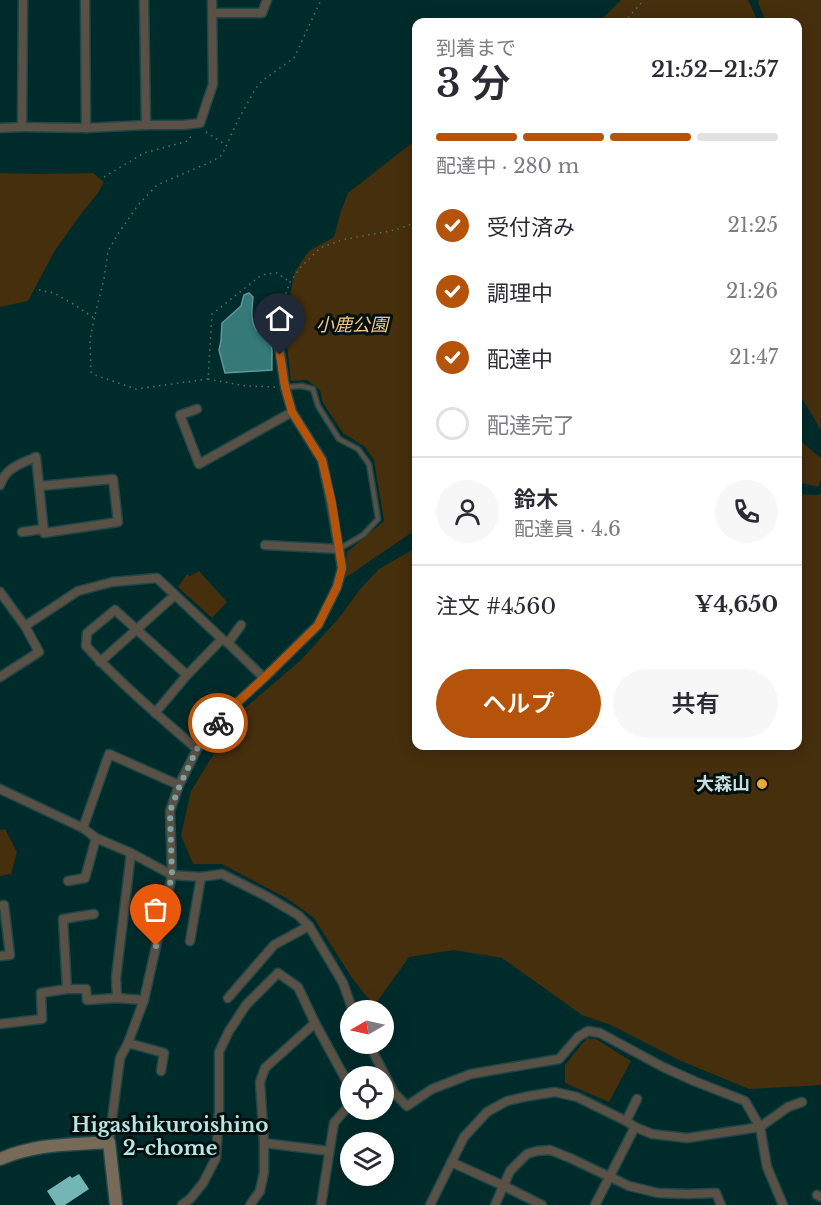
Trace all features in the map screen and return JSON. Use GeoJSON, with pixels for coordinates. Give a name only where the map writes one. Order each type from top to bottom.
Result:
{"type":"FeatureCollection","features":[{"type":"Feature","properties":{"kind":"street"},"geometry":{"type":"LineString","coordinates":[[22,127],[23,0]]}},
{"type":"Feature","properties":{"kind":"street"},"geometry":{"type":"LineString","coordinates":[[85,0],[86,128]]}},
{"type":"Feature","properties":{"kind":"street"},"geometry":{"type":"LineString","coordinates":[[144,0],[146,125]]}},
{"type":"Feature","properties":{"kind":"street"},"geometry":{"type":"LineString","coordinates":[[0,128],[86,128],[200,123],[213,84],[212,0]]}},
{"type":"Feature","properties":{"kind":"street"},"geometry":{"type":"LineString","coordinates":[[213,13],[262,13],[267,0]]}},
{"type":"Feature","properties":{"kind":"street"},"geometry":{"type":"LineString","coordinates":[[116,1205],[109,1142],[120,1058],[144,1000],[172,875],[170,811],[197,749],[229,710],[318,625],[337,587],[342,568],[322,460],[292,412],[285,387],[278,339]]}},
{"type":"Feature","properties":{"kind":"street"},"geometry":{"type":"LineString","coordinates":[[197,409],[180,415],[199,464],[292,412]]}},
{"type":"Feature","properties":{"kind":"street"},"geometry":{"type":"LineString","coordinates":[[0,484],[10,468],[36,457],[44,533],[118,522],[113,479],[40,486]]}},
{"type":"Feature","properties":{"kind":"street"},"geometry":{"type":"LineString","coordinates":[[22,532],[43,529]]}},
{"type":"Feature","properties":{"kind":"street"},"geometry":{"type":"LineString","coordinates":[[265,545],[339,549]]}},
{"type":"Feature","properties":{"kind":"street"},"geometry":{"type":"LineString","coordinates":[[25,626],[78,591],[112,582],[157,578],[264,678]]}},
{"type":"Feature","properties":{"kind":"street"},"geometry":{"type":"LineString","coordinates":[[0,592],[25,626],[39,652],[0,677]]}},
{"type":"Feature","properties":{"kind":"street"},"geometry":{"type":"LineString","coordinates":[[100,662],[175,595]]}},
{"type":"Feature","properties":{"kind":"street"},"geometry":{"type":"LineString","coordinates":[[187,675],[115,610],[87,633],[86,646],[100,662],[197,749]]}},
{"type":"Feature","properties":{"kind":"street"},"geometry":{"type":"LineString","coordinates":[[155,713],[187,675],[241,625]]}},
{"type":"Feature","properties":{"kind":"street"},"geometry":{"type":"LineString","coordinates":[[83,828],[109,754],[180,785]]}},
{"type":"Feature","properties":{"kind":"street"},"geometry":{"type":"LineString","coordinates":[[0,789],[83,828],[96,838],[131,853],[172,875],[201,877],[222,874],[298,915],[309,926],[343,983],[349,1000]]}},
{"type":"Feature","properties":{"kind":"street"},"geometry":{"type":"LineString","coordinates":[[68,881],[84,878],[96,838]]}},
{"type":"Feature","properties":{"kind":"street"},"geometry":{"type":"LineString","coordinates":[[117,998],[116,978],[131,853]]}},
{"type":"Feature","properties":{"kind":"street"},"geometry":{"type":"LineString","coordinates":[[190,940],[201,877]]}},
{"type":"Feature","properties":{"kind":"street"},"geometry":{"type":"LineString","coordinates":[[0,906],[4,905],[10,955],[0,956]]}},
{"type":"Feature","properties":{"kind":"street"},"geometry":{"type":"LineString","coordinates":[[67,989],[63,919],[94,914]]}},
{"type":"Feature","properties":{"kind":"street"},"geometry":{"type":"LineString","coordinates":[[228,998],[274,945],[309,926]]}},
{"type":"Feature","properties":{"kind":"street"},"geometry":{"type":"LineString","coordinates":[[182,1205],[203,1183],[216,1158],[219,1052],[246,1005],[278,973],[298,987],[340,1069]]}},
{"type":"Feature","properties":{"kind":"street"},"geometry":{"type":"LineString","coordinates":[[0,1024],[42,1019],[40,993],[86,989],[87,1000],[117,998],[144,1000]]}},
{"type":"Feature","properties":{"kind":"street"},"geometry":{"type":"LineString","coordinates":[[250,1205],[260,1191],[264,1172],[260,1082],[265,1068],[315,1023]]}},
{"type":"Feature","properties":{"kind":"street"},"geometry":{"type":"LineString","coordinates":[[374,1054],[394,1093],[407,1106],[432,1089],[471,1074],[559,1059],[578,1037],[588,1031],[600,1033],[663,1067],[745,1101],[760,1127],[767,1167],[783,1205]]}},
{"type":"Feature","properties":{"kind":"street"},"geometry":{"type":"LineString","coordinates":[[128,1043],[164,1053],[161,1071]]}},
{"type":"Feature","properties":{"kind":"street"},"geometry":{"type":"LineString","coordinates":[[430,1205],[464,1137],[487,1112],[507,1101],[555,1092],[577,1097],[652,1134],[687,1138],[760,1127],[788,1107],[802,1102]]}},
{"type":"Feature","properties":{"kind":"street"},"geometry":{"type":"LineString","coordinates":[[626,1121],[637,1099]]}},
{"type":"Feature","properties":{"kind":"street"},"geometry":{"type":"LineString","coordinates":[[321,1205],[334,1123],[340,1116]]}},
{"type":"Feature","properties":{"kind":"street"},"geometry":{"type":"LineString","coordinates":[[595,1205],[635,1127]]}},
{"type":"Feature","properties":{"kind":"street"},"geometry":{"type":"LineString","coordinates":[[0,1159],[45,1146],[109,1142]]}},
{"type":"Feature","properties":{"kind":"street"},"geometry":{"type":"LineString","coordinates":[[264,1143],[329,1151]]}},
{"type":"Feature","properties":{"kind":"street"},"geometry":{"type":"LineString","coordinates":[[495,1205],[510,1171],[527,1154],[550,1150],[629,1186],[658,1193],[716,1193],[721,1205]]}},
{"type":"Feature","properties":{"kind":"street"},"geometry":{"type":"LineString","coordinates":[[451,1162],[542,1205]]}},
{"type":"Feature","properties":{"kind":"lane"},"geometry":{"type":"LineString","coordinates":[[285,387],[302,386],[313,389],[318,406],[339,439],[358,449],[369,464],[378,519],[363,534],[339,549]]}},
{"type":"Feature","properties":{"kind":"path"},"geometry":{"type":"LineString","coordinates":[[285,387],[246,386],[208,379],[136,389],[91,372],[90,340],[108,251],[138,205],[157,185],[222,155],[256,88],[263,80],[294,58],[321,0]]}},
{"type":"Feature","properties":{"kind":"path"},"geometry":{"type":"LineString","coordinates":[[628,18],[644,0]]}},
{"type":"Feature","properties":{"kind":"path"},"geometry":{"type":"LineString","coordinates":[[104,177],[144,153],[188,141],[200,123],[204,131],[226,146]]}},
{"type":"Feature","properties":{"kind":"path"},"geometry":{"type":"LineString","coordinates":[[278,339],[283,301],[290,282],[320,248],[342,240],[395,230],[412,224]]}},
{"type":"Feature","properties":{"kind":"path"},"geometry":{"type":"LineString","coordinates":[[208,379],[212,314],[266,274],[278,273],[290,282]]}},
{"type":"Feature","properties":{"kind":"path"},"geometry":{"type":"LineString","coordinates":[[39,290],[54,293],[94,319]]}},
{"type":"Feature","properties":{"kind":"green space"},"geometry":{"type":"Polygon","coordinates":[[[621,0],[748,0],[756,18],[603,18],[621,0]]]}},
{"type":"Feature","properties":{"kind":"green space"},"geometry":{"type":"Polygon","coordinates":[[[758,0],[821,0],[821,430],[802,399],[802,18],[764,18],[758,0]]]}},
{"type":"Feature","properties":{"kind":"green space","name":"小鹿公園"},"geometry":{"type":"Polygon","coordinates":[[[412,143],[412,532],[345,578],[347,552],[384,521],[374,460],[365,447],[343,433],[323,403],[320,390],[307,380],[291,381],[286,314],[295,271],[309,251],[334,237],[348,193],[412,143]]]}},
{"type":"Feature","properties":{"kind":"green space"},"geometry":{"type":"Polygon","coordinates":[[[0,173],[93,173],[104,182],[54,252],[28,301],[0,307],[0,173]]]}},
{"type":"Feature","properties":{"kind":"green space"},"geometry":{"type":"Polygon","coordinates":[[[802,442],[821,458],[821,480],[818,487],[802,483],[802,442]]]}},
{"type":"Feature","properties":{"kind":"green space"},"geometry":{"type":"Polygon","coordinates":[[[802,494],[821,494],[821,1085],[749,1089],[681,1061],[611,1025],[582,1015],[502,958],[454,950],[409,957],[378,1000],[369,1000],[352,978],[314,918],[288,899],[222,864],[193,864],[181,835],[191,791],[238,714],[301,660],[339,618],[361,588],[379,569],[412,550],[412,750],[802,750],[802,494]]]}},
{"type":"Feature","properties":{"kind":"green space"},"geometry":{"type":"Polygon","coordinates":[[[199,571],[227,602],[212,618],[178,587],[187,574],[190,576],[199,571]]]}},
{"type":"Feature","properties":{"kind":"green space"},"geometry":{"type":"Polygon","coordinates":[[[5,829],[17,852],[11,874],[0,876],[0,830],[5,829]]]}},
{"type":"Feature","properties":{"kind":"green space"},"geometry":{"type":"Polygon","coordinates":[[[587,1038],[596,1039],[631,1061],[609,1102],[565,1083],[565,1065],[587,1038]]]}},
{"type":"Feature","properties":{"kind":"water"},"geometry":{"type":"Polygon","coordinates":[[[249,293],[253,297],[254,326],[270,341],[272,370],[225,373],[219,350],[222,323],[241,306],[244,295],[249,293]]]}},
{"type":"Feature","properties":{"kind":"building"},"geometry":{"type":"Polygon","coordinates":[[[79,1174],[89,1189],[65,1205],[56,1205],[47,1191],[70,1176],[72,1178],[79,1174]]]}},
{"type":"Feature","properties":{"kind":"way so far"},"geometry":{"type":"LineString","coordinates":[[156,946],[172,875],[170,811],[197,749],[218,723]]}},
{"type":"Feature","properties":{"kind":"place","name":"大森山"},"geometry":{"type":"Point","coordinates":[762,784]}},
{"type":"Feature","properties":{"kind":"district","name":"Higashikuroishino 2-chome"},"geometry":{"type":"Point","coordinates":[170,1136]}},
{"type":"Feature","properties":{"kind":"route"},"geometry":{"type":"LineString","coordinates":[[218,723],[318,625],[337,587],[342,568],[332,503],[322,460],[292,412],[280,355]]}}]}
